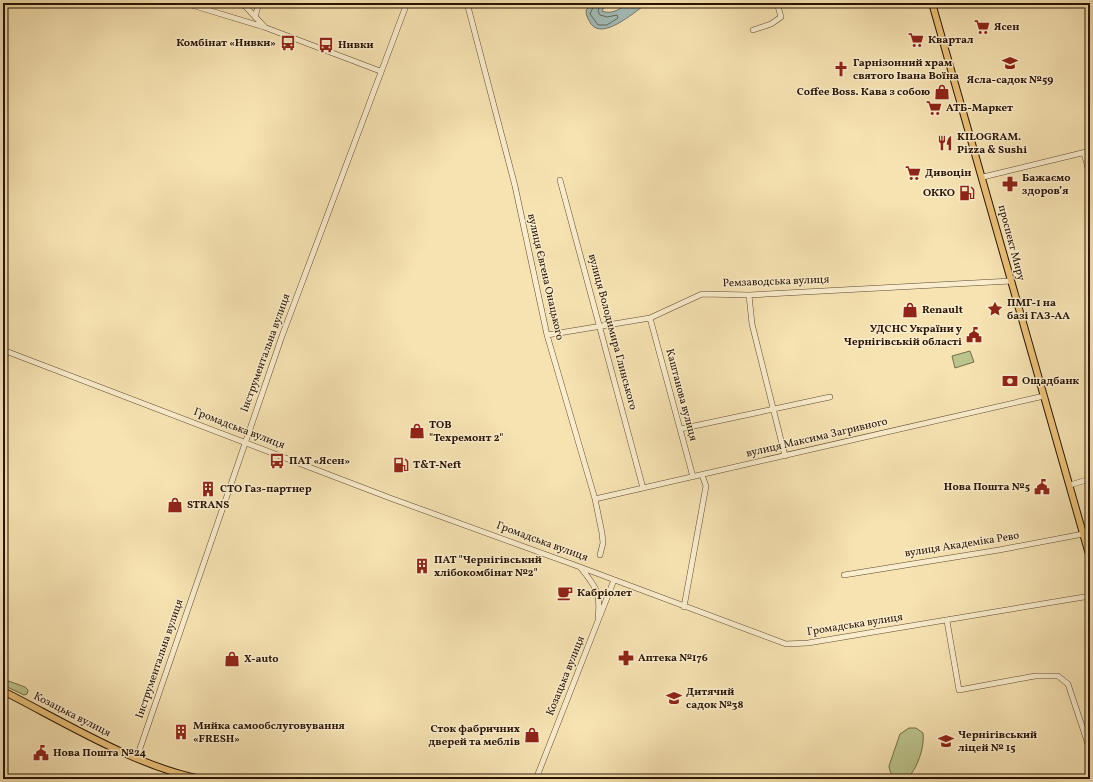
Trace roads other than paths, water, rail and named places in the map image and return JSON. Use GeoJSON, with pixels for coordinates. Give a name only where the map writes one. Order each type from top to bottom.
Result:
{"type":"FeatureCollection","features":[{"type":"Feature","properties":{"kind":"main road","name":"проспект Миру"},"geometry":{"type":"LineString","coordinates":[[932,3],[1090,558]]}},
{"type":"Feature","properties":{"kind":"main road","name":"Козацька вулиця"},"geometry":{"type":"LineString","coordinates":[[3,691],[159,768],[201,779]]}},
{"type":"Feature","properties":{"kind":"street"},"geometry":{"type":"LineString","coordinates":[[185,3],[264,27],[380,71]]}},
{"type":"Feature","properties":{"kind":"street"},"geometry":{"type":"LineString","coordinates":[[242,3],[264,27]]}},
{"type":"Feature","properties":{"kind":"street"},"geometry":{"type":"LineString","coordinates":[[255,17],[259,3]]}},
{"type":"Feature","properties":{"kind":"street","name":"Інструментальна вулиця"},"geometry":{"type":"LineString","coordinates":[[137,757],[245,441],[321,228],[407,3]]}},
{"type":"Feature","properties":{"kind":"street","name":"вулиця Євгена Онацького"},"geometry":{"type":"LineString","coordinates":[[467,3],[515,186],[547,335],[595,499],[603,543],[600,555]]}},
{"type":"Feature","properties":{"kind":"street"},"geometry":{"type":"LineString","coordinates":[[753,30],[771,24],[781,17],[777,3]]}},
{"type":"Feature","properties":{"kind":"street"},"geometry":{"type":"LineString","coordinates":[[982,177],[1090,151]]}},
{"type":"Feature","properties":{"kind":"street"},"geometry":{"type":"LineString","coordinates":[[1084,153],[1090,175]]}},
{"type":"Feature","properties":{"kind":"street","name":"вулиця Володимира Глинського"},"geometry":{"type":"LineString","coordinates":[[560,180],[643,488]]}},
{"type":"Feature","properties":{"kind":"street","name":"Ремзаводська вулиця"},"geometry":{"type":"LineString","coordinates":[[547,335],[601,328],[650,318],[702,294],[749,295],[1011,281]]}},
{"type":"Feature","properties":{"kind":"street"},"geometry":{"type":"LineString","coordinates":[[749,295],[752,324],[785,456]]}},
{"type":"Feature","properties":{"kind":"street","name":"Каштанова вулиця"},"geometry":{"type":"LineString","coordinates":[[650,318],[693,477]]}},
{"type":"Feature","properties":{"kind":"street","name":"Громадська вулиця"},"geometry":{"type":"LineString","coordinates":[[3,350],[245,441],[385,496],[786,644],[808,643],[1090,596]]}},
{"type":"Feature","properties":{"kind":"street","name":"вулиця Максима Загривного"},"geometry":{"type":"LineString","coordinates":[[595,499],[1044,396]]}},
{"type":"Feature","properties":{"kind":"street"},"geometry":{"type":"LineString","coordinates":[[680,429],[830,397]]}},
{"type":"Feature","properties":{"kind":"street"},"geometry":{"type":"LineString","coordinates":[[684,607],[706,486],[702,475]]}},
{"type":"Feature","properties":{"kind":"street"},"geometry":{"type":"LineString","coordinates":[[1070,485],[1090,479]]}},
{"type":"Feature","properties":{"kind":"street","name":"вулиця Академіка Рево"},"geometry":{"type":"LineString","coordinates":[[844,575],[999,550],[1083,534]]}},
{"type":"Feature","properties":{"kind":"street"},"geometry":{"type":"LineString","coordinates":[[580,567],[593,583],[599,597],[597,625]]}},
{"type":"Feature","properties":{"kind":"street","name":"Козацька вулиця"},"geometry":{"type":"LineString","coordinates":[[536,779],[614,580]]}},
{"type":"Feature","properties":{"kind":"street"},"geometry":{"type":"LineString","coordinates":[[947,621],[959,690],[1035,676],[1058,676],[1068,684],[1090,750]]}},
{"type":"Feature","properties":{"kind":"water"},"geometry":{"type":"Polygon","coordinates":[[[593,3],[606,3],[602,11],[606,12],[614,11],[633,3],[645,3],[645,5],[618,24],[603,29],[596,28],[591,24],[587,17],[586,10],[593,3]]]}},
{"type":"Feature","properties":{"kind":"place","name":"Ясен"},"geometry":{"type":"Point","coordinates":[982,27]}},
{"type":"Feature","properties":{"kind":"place","name":"Квартал"},"geometry":{"type":"Point","coordinates":[916,40]}},
{"type":"Feature","properties":{"kind":"place","name":"Комбінат «Нивки»"},"geometry":{"type":"Point","coordinates":[288,43]}},
{"type":"Feature","properties":{"kind":"place","name":"Нивки"},"geometry":{"type":"Point","coordinates":[326,45]}},
{"type":"Feature","properties":{"kind":"place","name":"Ясла-садок №59"},"geometry":{"type":"Point","coordinates":[1010,63]}},
{"type":"Feature","properties":{"kind":"place","name":"Гарнізонний храм святого Івана Воїна"},"geometry":{"type":"Point","coordinates":[841,69]}},
{"type":"Feature","properties":{"kind":"place","name":"Coffee Boss. Кава з собою"},"geometry":{"type":"Point","coordinates":[942,92]}},
{"type":"Feature","properties":{"kind":"place","name":"АТБ-Маркет"},"geometry":{"type":"Point","coordinates":[934,108]}},
{"type":"Feature","properties":{"kind":"place","name":"KILOGRAM. Pizza & Sushi"},"geometry":{"type":"Point","coordinates":[945,143]}},
{"type":"Feature","properties":{"kind":"place","name":"Дивоцін"},"geometry":{"type":"Point","coordinates":[913,173]}},
{"type":"Feature","properties":{"kind":"place","name":"Бажаємо здоров’я"},"geometry":{"type":"Point","coordinates":[1010,184]}},
{"type":"Feature","properties":{"kind":"place","name":"ОККО"},"geometry":{"type":"Point","coordinates":[967,193]}},
{"type":"Feature","properties":{"kind":"place","name":"ПМГ-1 на базі ГАЗ-АА"},"geometry":{"type":"Point","coordinates":[995,309]}},
{"type":"Feature","properties":{"kind":"place","name":"Renault"},"geometry":{"type":"Point","coordinates":[910,310]}},
{"type":"Feature","properties":{"kind":"place","name":"УДСНС України у Чернігівській області"},"geometry":{"type":"Point","coordinates":[974,335]}},
{"type":"Feature","properties":{"kind":"place","name":"Ощадбанк"},"geometry":{"type":"Point","coordinates":[1010,381]}},
{"type":"Feature","properties":{"kind":"place","name":"ТОВ \"Техремонт 2\""},"geometry":{"type":"Point","coordinates":[417,431]}},
{"type":"Feature","properties":{"kind":"place","name":"ПАТ «Ясен»"},"geometry":{"type":"Point","coordinates":[277,461]}},
{"type":"Feature","properties":{"kind":"place","name":"T&T-Neft"},"geometry":{"type":"Point","coordinates":[401,465]}},
{"type":"Feature","properties":{"kind":"place","name":"Нова Пошта №5"},"geometry":{"type":"Point","coordinates":[1042,487]}},
{"type":"Feature","properties":{"kind":"place","name":"СТО Газ-партнер"},"geometry":{"type":"Point","coordinates":[208,489]}},
{"type":"Feature","properties":{"kind":"place","name":"STRANS"},"geometry":{"type":"Point","coordinates":[175,505]}},
{"type":"Feature","properties":{"kind":"place","name":"ПАТ \"Чернігівський хлібокомбінат №2\""},"geometry":{"type":"Point","coordinates":[422,566]}},
{"type":"Feature","properties":{"kind":"place","name":"Кабріолет"},"geometry":{"type":"Point","coordinates":[565,593]}},
{"type":"Feature","properties":{"kind":"place","name":"Аптека №176"},"geometry":{"type":"Point","coordinates":[626,658]}},
{"type":"Feature","properties":{"kind":"place","name":"X-auto"},"geometry":{"type":"Point","coordinates":[232,659]}},
{"type":"Feature","properties":{"kind":"place","name":"Дитячий садок №38"},"geometry":{"type":"Point","coordinates":[674,698]}},
{"type":"Feature","properties":{"kind":"place","name":"Мийка самообслуговування «FRESH»"},"geometry":{"type":"Point","coordinates":[181,732]}},
{"type":"Feature","properties":{"kind":"place","name":"Сток фабричних дверей та меблів"},"geometry":{"type":"Point","coordinates":[532,735]}},
{"type":"Feature","properties":{"kind":"place","name":"Чернігівський ліцей № 15"},"geometry":{"type":"Point","coordinates":[946,741]}},
{"type":"Feature","properties":{"kind":"place","name":"Нова Пошта №24"},"geometry":{"type":"Point","coordinates":[41,753]}}]}
